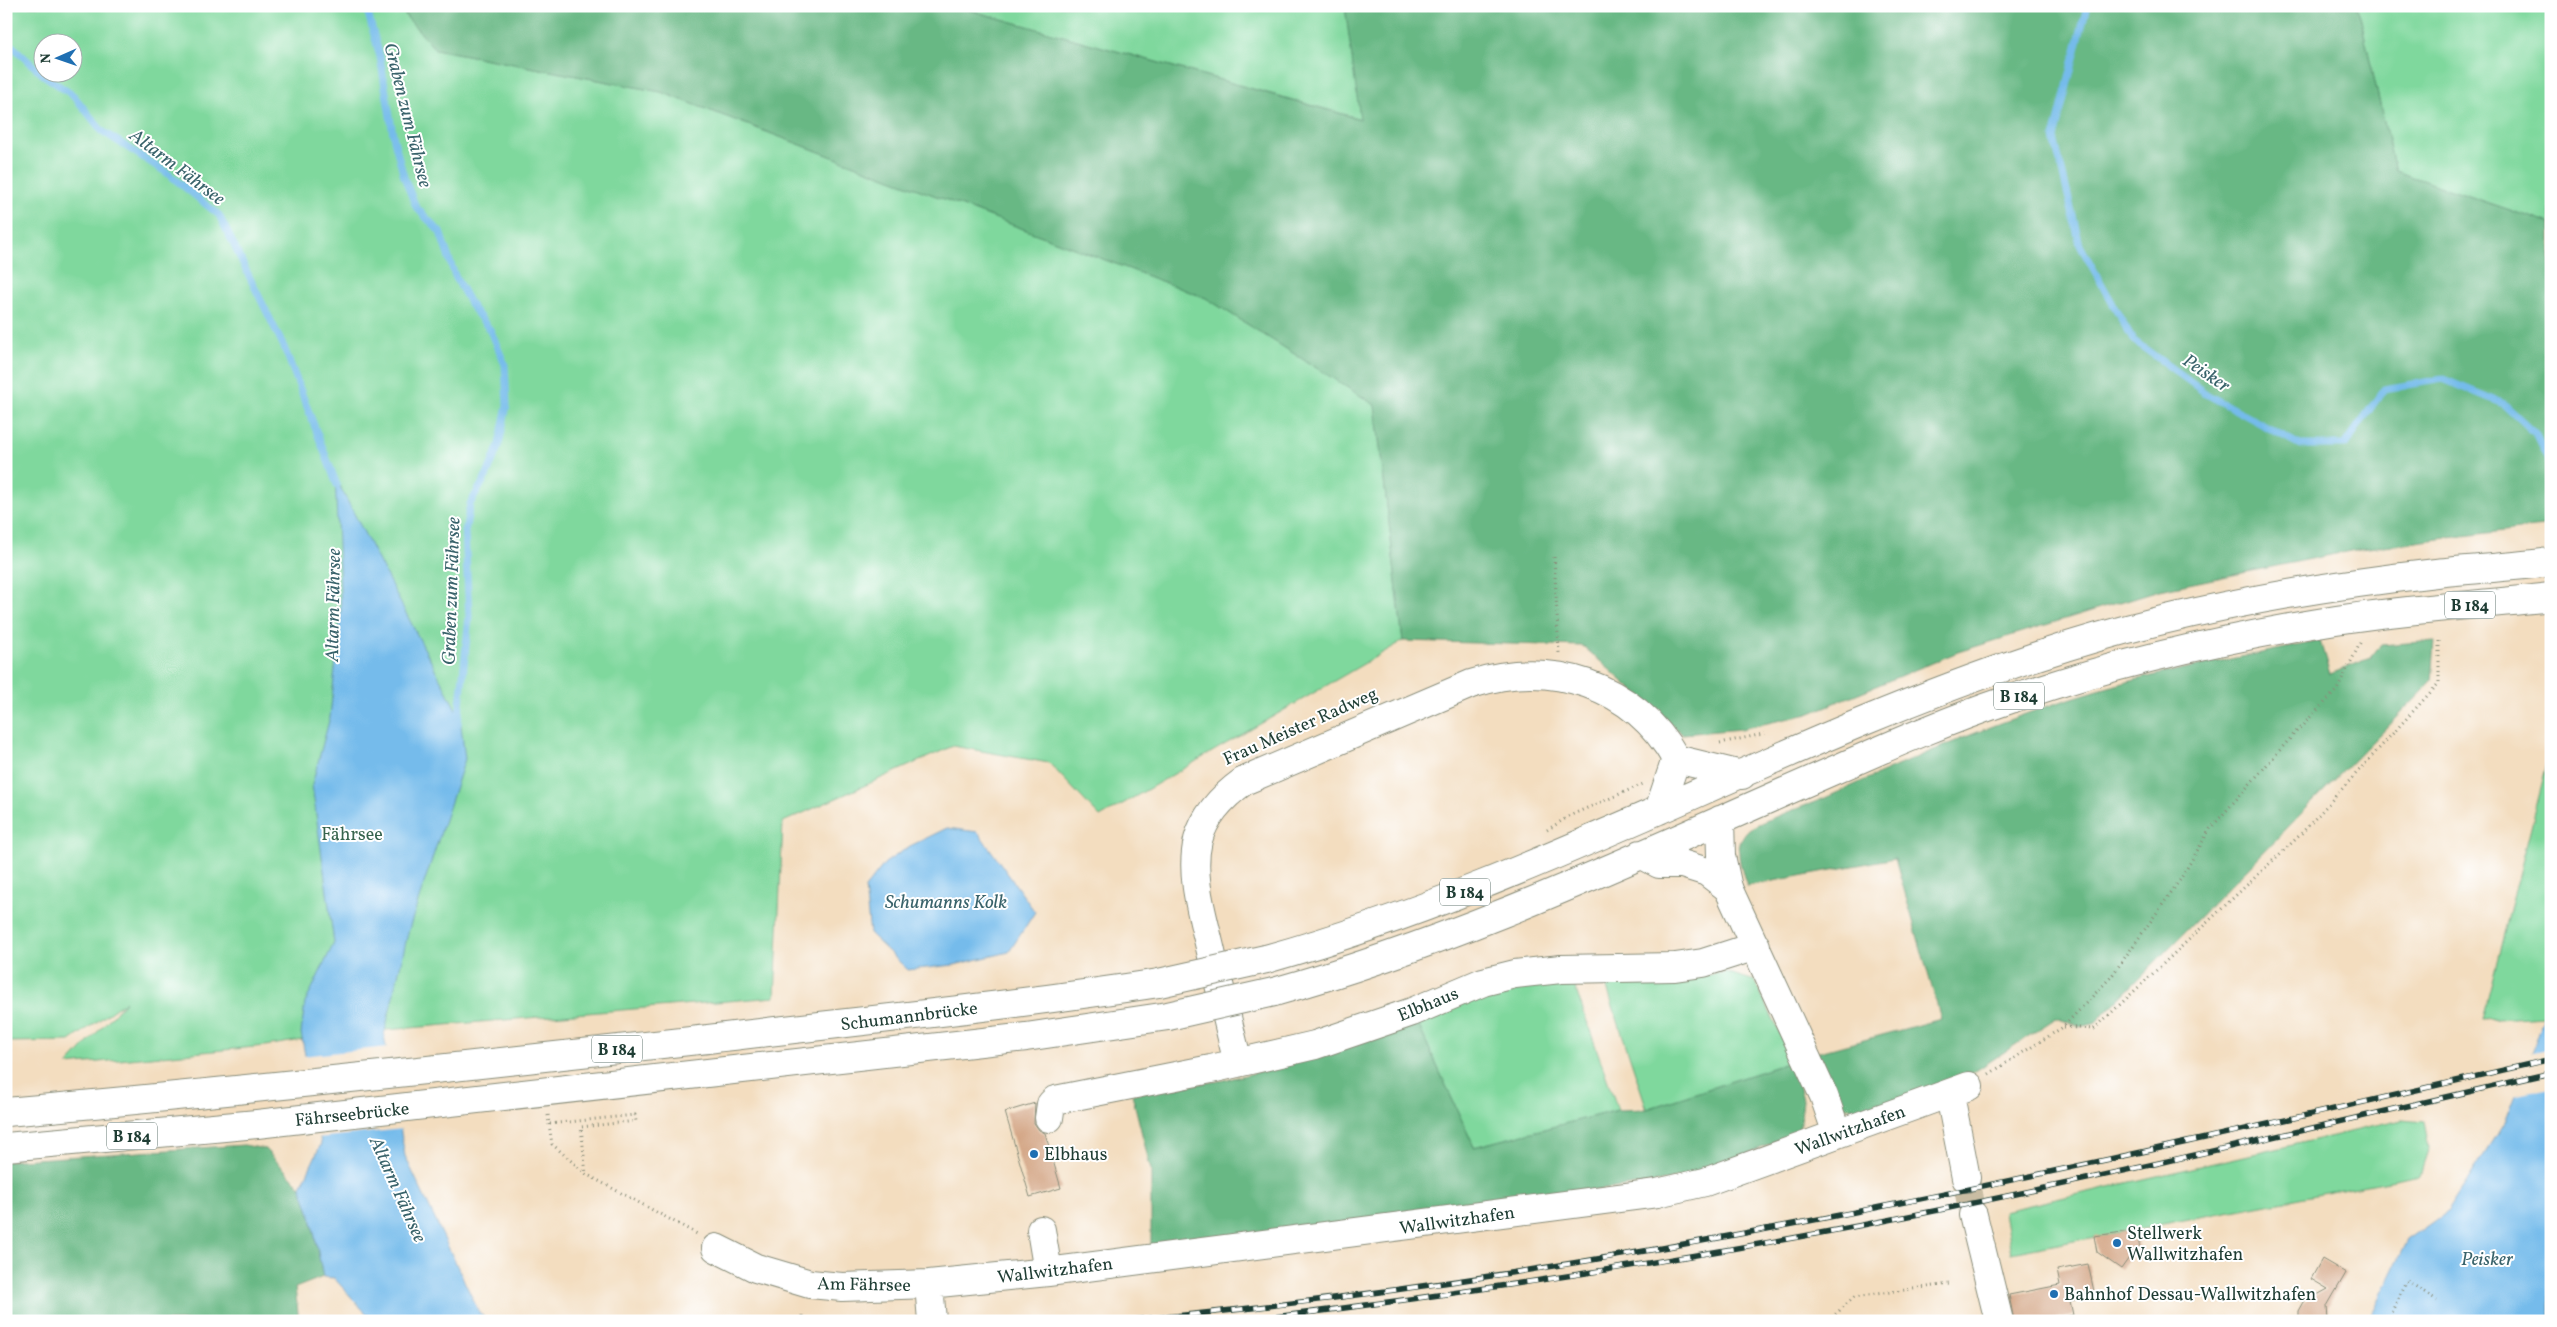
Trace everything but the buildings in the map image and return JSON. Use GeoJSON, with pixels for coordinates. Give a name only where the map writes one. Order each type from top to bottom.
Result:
{"type":"FeatureCollection","features":[{"type":"Feature","properties":{"kind":"main road","name":"B 184"},"geometry":{"type":"LineString","coordinates":[[1659,810],[1935,693],[2030,658],[2090,640],[2215,608],[2346,585],[2436,573],[2551,562]]}},
{"type":"Feature","properties":{"kind":"main road","name":"B 184"},"geometry":{"type":"LineString","coordinates":[[1641,854],[1959,718],[2073,678],[2209,644],[2337,620],[2420,609],[2551,597]]}},
{"type":"Feature","properties":{"kind":"main road"},"geometry":{"type":"LineString","coordinates":[[1238,1063],[1207,934],[1195,869],[1199,838],[1204,824],[1221,800],[1244,781],[1471,684],[1496,676],[1517,673],[1560,675],[1615,696],[1650,725],[1676,759],[1742,775]]}},
{"type":"Feature","properties":{"kind":"main road"},"geometry":{"type":"LineString","coordinates":[[1659,810],[1676,759]]}},
{"type":"Feature","properties":{"kind":"main road","name":"Schumannbrücke"},"geometry":{"type":"LineString","coordinates":[[437,1070],[1022,1002],[1159,983],[1266,958],[1356,932],[1409,914],[1659,810]]}},
{"type":"Feature","properties":{"kind":"main road"},"geometry":{"type":"LineString","coordinates":[[1720,820],[1721,856],[1728,888],[1824,1096],[1837,1134]]}},
{"type":"Feature","properties":{"kind":"main road"},"geometry":{"type":"LineString","coordinates":[[1641,854],[1659,864],[1682,864],[1707,872],[1728,888]]}},
{"type":"Feature","properties":{"kind":"main road","name":"Schumannbrücke"},"geometry":{"type":"LineString","coordinates":[[546,1092],[1026,1037],[1168,1016],[1274,992],[1436,940],[1641,854]]}},
{"type":"Feature","properties":{"kind":"main road","name":"Elbhaus"},"geometry":{"type":"LineString","coordinates":[[1049,1118],[1050,1104],[1055,1100],[1238,1063],[1315,1045],[1356,1032],[1483,982],[1515,974],[1561,969],[1675,966],[1703,963],[1756,946]]}},
{"type":"Feature","properties":{"kind":"main road","name":"Fährseebrücke"},"geometry":{"type":"LineString","coordinates":[[6,1112],[254,1090],[437,1070]]}},
{"type":"Feature","properties":{"kind":"main road"},"geometry":{"type":"LineString","coordinates":[[1959,1090],[1966,1178]]}},
{"type":"Feature","properties":{"kind":"main road","name":"Wallwitzhafen"},"geometry":{"type":"LineString","coordinates":[[929,1284],[1048,1272],[1657,1193],[1705,1182],[1959,1090]]}},
{"type":"Feature","properties":{"kind":"main road","name":"Fährseebrücke"},"geometry":{"type":"LineString","coordinates":[[6,1147],[258,1124],[546,1092]]}},
{"type":"Feature","properties":{"kind":"main road"},"geometry":{"type":"LineString","coordinates":[[1973,1215],[1999,1321]]}},
{"type":"Feature","properties":{"kind":"main road"},"geometry":{"type":"LineString","coordinates":[[1041,1230],[1048,1272]]}},
{"type":"Feature","properties":{"kind":"main road","name":"Am Fährsee"},"geometry":{"type":"LineString","coordinates":[[716,1248],[756,1268],[810,1284],[857,1287],[929,1284]]}},
{"type":"Feature","properties":{"kind":"main road"},"geometry":{"type":"LineString","coordinates":[[929,1284],[932,1321]]}},
{"type":"Feature","properties":{"kind":"path"},"geometry":{"type":"LineString","coordinates":[[1554,557],[1560,675]]}},
{"type":"Feature","properties":{"kind":"path"},"geometry":{"type":"LineString","coordinates":[[1959,1090],[2063,1027],[2111,976],[2180,880],[2210,829],[2337,690],[2362,639]]}},
{"type":"Feature","properties":{"kind":"path"},"geometry":{"type":"LineString","coordinates":[[2063,1027],[2094,1029],[2299,836],[2439,683],[2439,641]]}},
{"type":"Feature","properties":{"kind":"path"},"geometry":{"type":"LineString","coordinates":[[546,1092],[552,1144],[586,1174],[694,1232],[716,1248]]}},
{"type":"Feature","properties":{"kind":"path"},"geometry":{"type":"LineString","coordinates":[[549,1124],[635,1115],[636,1121],[581,1127],[586,1174]]}},
{"type":"Feature","properties":{"kind":"path"},"geometry":{"type":"LineString","coordinates":[[2387,1321],[2407,1281],[2437,1300]]}},
{"type":"Feature","properties":{"kind":"path"},"geometry":{"type":"LineString","coordinates":[[1828,1321],[1854,1297],[1949,1284]]}},
{"type":"Feature","properties":{"kind":"path"},"geometry":{"type":"LineString","coordinates":[[802,1315],[802,1321]]}},
{"type":"Feature","properties":{"kind":"green space"},"geometry":{"type":"Polygon","coordinates":[[[6,6],[397,6],[435,49],[661,92],[1206,298],[1375,405],[1403,641],[1100,817],[1049,763],[953,746],[783,822],[775,997],[339,1034],[265,1046],[67,1065],[126,1001],[70,1041],[6,1042],[6,6]]]}},
{"type":"Feature","properties":{"kind":"green space"},"geometry":{"type":"Polygon","coordinates":[[[397,6],[955,6],[1360,119],[1345,6],[2356,6],[2360,16],[2395,171],[2551,224],[2551,525],[2360,549],[2159,590],[1958,652],[1808,714],[1741,729],[1682,734],[1583,646],[1403,641],[1375,405],[1206,298],[661,92],[435,49],[397,6]]]}},
{"type":"Feature","properties":{"kind":"green space"},"geometry":{"type":"Polygon","coordinates":[[[955,6],[1345,6],[1361,119],[955,6]]]}},
{"type":"Feature","properties":{"kind":"green space"},"geometry":{"type":"Polygon","coordinates":[[[2356,6],[2551,6],[2551,224],[2395,171],[2360,16],[2356,6]]]}},
{"type":"Feature","properties":{"kind":"green space"},"geometry":{"type":"Polygon","coordinates":[[[2320,641],[2330,674],[2371,658],[2381,645],[2435,641],[2432,681],[2096,1022],[2079,1026],[2056,1018],[1971,1074],[1867,1111],[1835,1105],[1816,1053],[1941,1019],[1895,858],[1747,886],[1740,864],[1739,850],[1743,836],[1748,830],[1977,732],[2055,704],[2135,680],[2320,641]]]}},
{"type":"Feature","properties":{"kind":"green space"},"geometry":{"type":"Polygon","coordinates":[[[2551,749],[2551,1007],[2545,1016],[2482,1020],[2551,749]]]}},
{"type":"Feature","properties":{"kind":"green space"},"geometry":{"type":"Polygon","coordinates":[[[1726,972],[1755,981],[1793,1061],[1647,1109],[1605,982],[1662,983],[1726,972]]]}},
{"type":"Feature","properties":{"kind":"green space"},"geometry":{"type":"Polygon","coordinates":[[[1571,976],[1618,1110],[1474,1147],[1417,1022],[1519,982],[1571,976]]]}},
{"type":"Feature","properties":{"kind":"green space"},"geometry":{"type":"Polygon","coordinates":[[[1417,1022],[1474,1147],[1618,1110],[1647,1109],[1793,1061],[1803,1100],[1799,1133],[1706,1170],[1661,1182],[1151,1248],[1151,1170],[1132,1094],[1225,1080],[1316,1058],[1417,1022]]]}},
{"type":"Feature","properties":{"kind":"green space"},"geometry":{"type":"Polygon","coordinates":[[[2402,1120],[2424,1122],[2429,1148],[2420,1175],[2011,1253],[2004,1211],[2402,1120]]]}},
{"type":"Feature","properties":{"kind":"green space"},"geometry":{"type":"Polygon","coordinates":[[[244,1145],[265,1149],[301,1187],[311,1217],[323,1277],[295,1288],[299,1321],[6,1321],[6,1161],[244,1145]]]}},
{"type":"Feature","properties":{"kind":"water","name":"Fährsee"},"geometry":{"type":"Polygon","coordinates":[[[335,477],[460,717],[465,759],[409,929],[384,1035],[405,1156],[477,1308],[486,1321],[373,1321],[334,1278],[323,1277],[311,1217],[301,1187],[321,1144],[301,1033],[305,1003],[334,943],[312,785],[330,717],[341,611],[335,477]]]}},
{"type":"Feature","properties":{"kind":"water","name":"Schumanns Kolk"},"geometry":{"type":"Polygon","coordinates":[[[947,828],[978,832],[1035,912],[1009,952],[954,965],[908,970],[870,934],[865,888],[885,863],[910,846],[947,828]]]}},
{"type":"Feature","properties":{"kind":"water","name":"Peisker"},"geometry":{"type":"Polygon","coordinates":[[[2551,1007],[2551,1321],[2368,1321],[2407,1240],[2448,1211],[2503,1125],[2545,1016],[2551,1007]]]}},
{"type":"Feature","properties":{"kind":"pier"},"geometry":{"type":"Polygon","coordinates":[[[388,1047],[403,1129],[317,1138],[302,1056],[388,1047]]]}},
{"type":"Feature","properties":{"kind":"pier"},"geometry":{"type":"Polygon","coordinates":[[[2551,1048],[2551,1087],[2512,1095],[2528,1053],[2551,1048]]]}},
{"type":"Feature","properties":{"kind":"waterway","name":"Graben zum Fährsee"},"geometry":{"type":"LineString","coordinates":[[366,6],[380,57],[394,140],[404,177],[416,207],[440,232],[455,276],[472,307],[491,331],[505,365],[507,405],[499,445],[487,475],[470,504],[465,532],[469,617],[458,724]]}},
{"type":"Feature","properties":{"kind":"waterway","name":"Peisker"},"geometry":{"type":"LineString","coordinates":[[2087,6],[2054,138],[2080,245],[2133,340],[2208,395],[2300,445],[2345,445],[2384,389],[2443,379],[2504,404],[2535,433],[2551,465]]}},
{"type":"Feature","properties":{"kind":"waterway","name":"Altarm Fährsee"},"geometry":{"type":"LineString","coordinates":[[6,40],[42,74],[74,96],[102,131],[167,173],[219,215],[284,347],[337,485]]}},
{"type":"Feature","properties":{"kind":"tunnel"},"geometry":{"type":"LineString","coordinates":[[1966,1178],[1973,1215]]}},
{"type":"Feature","properties":{"kind":"railway"},"geometry":{"type":"LineString","coordinates":[[1123,1321],[1304,1302],[1484,1277],[1663,1248],[1841,1215],[2019,1178],[2197,1140],[2551,1059]]}},
{"type":"Feature","properties":{"kind":"railway"},"geometry":{"type":"LineString","coordinates":[[1243,1321],[1595,1272],[1857,1226],[2096,1177],[2551,1073]]}},
{"type":"Feature","properties":{"kind":"place","name":"Elbhaus"},"geometry":{"type":"Point","coordinates":[1034,1154]}},
{"type":"Feature","properties":{"kind":"place","name":"Stellwerk Wallwitzhafen"},"geometry":{"type":"Point","coordinates":[2117,1243]}},
{"type":"Feature","properties":{"kind":"place","name":"Bahnhof Dessau-Wallwitzhafen"},"geometry":{"type":"Point","coordinates":[2054,1294]}}]}
